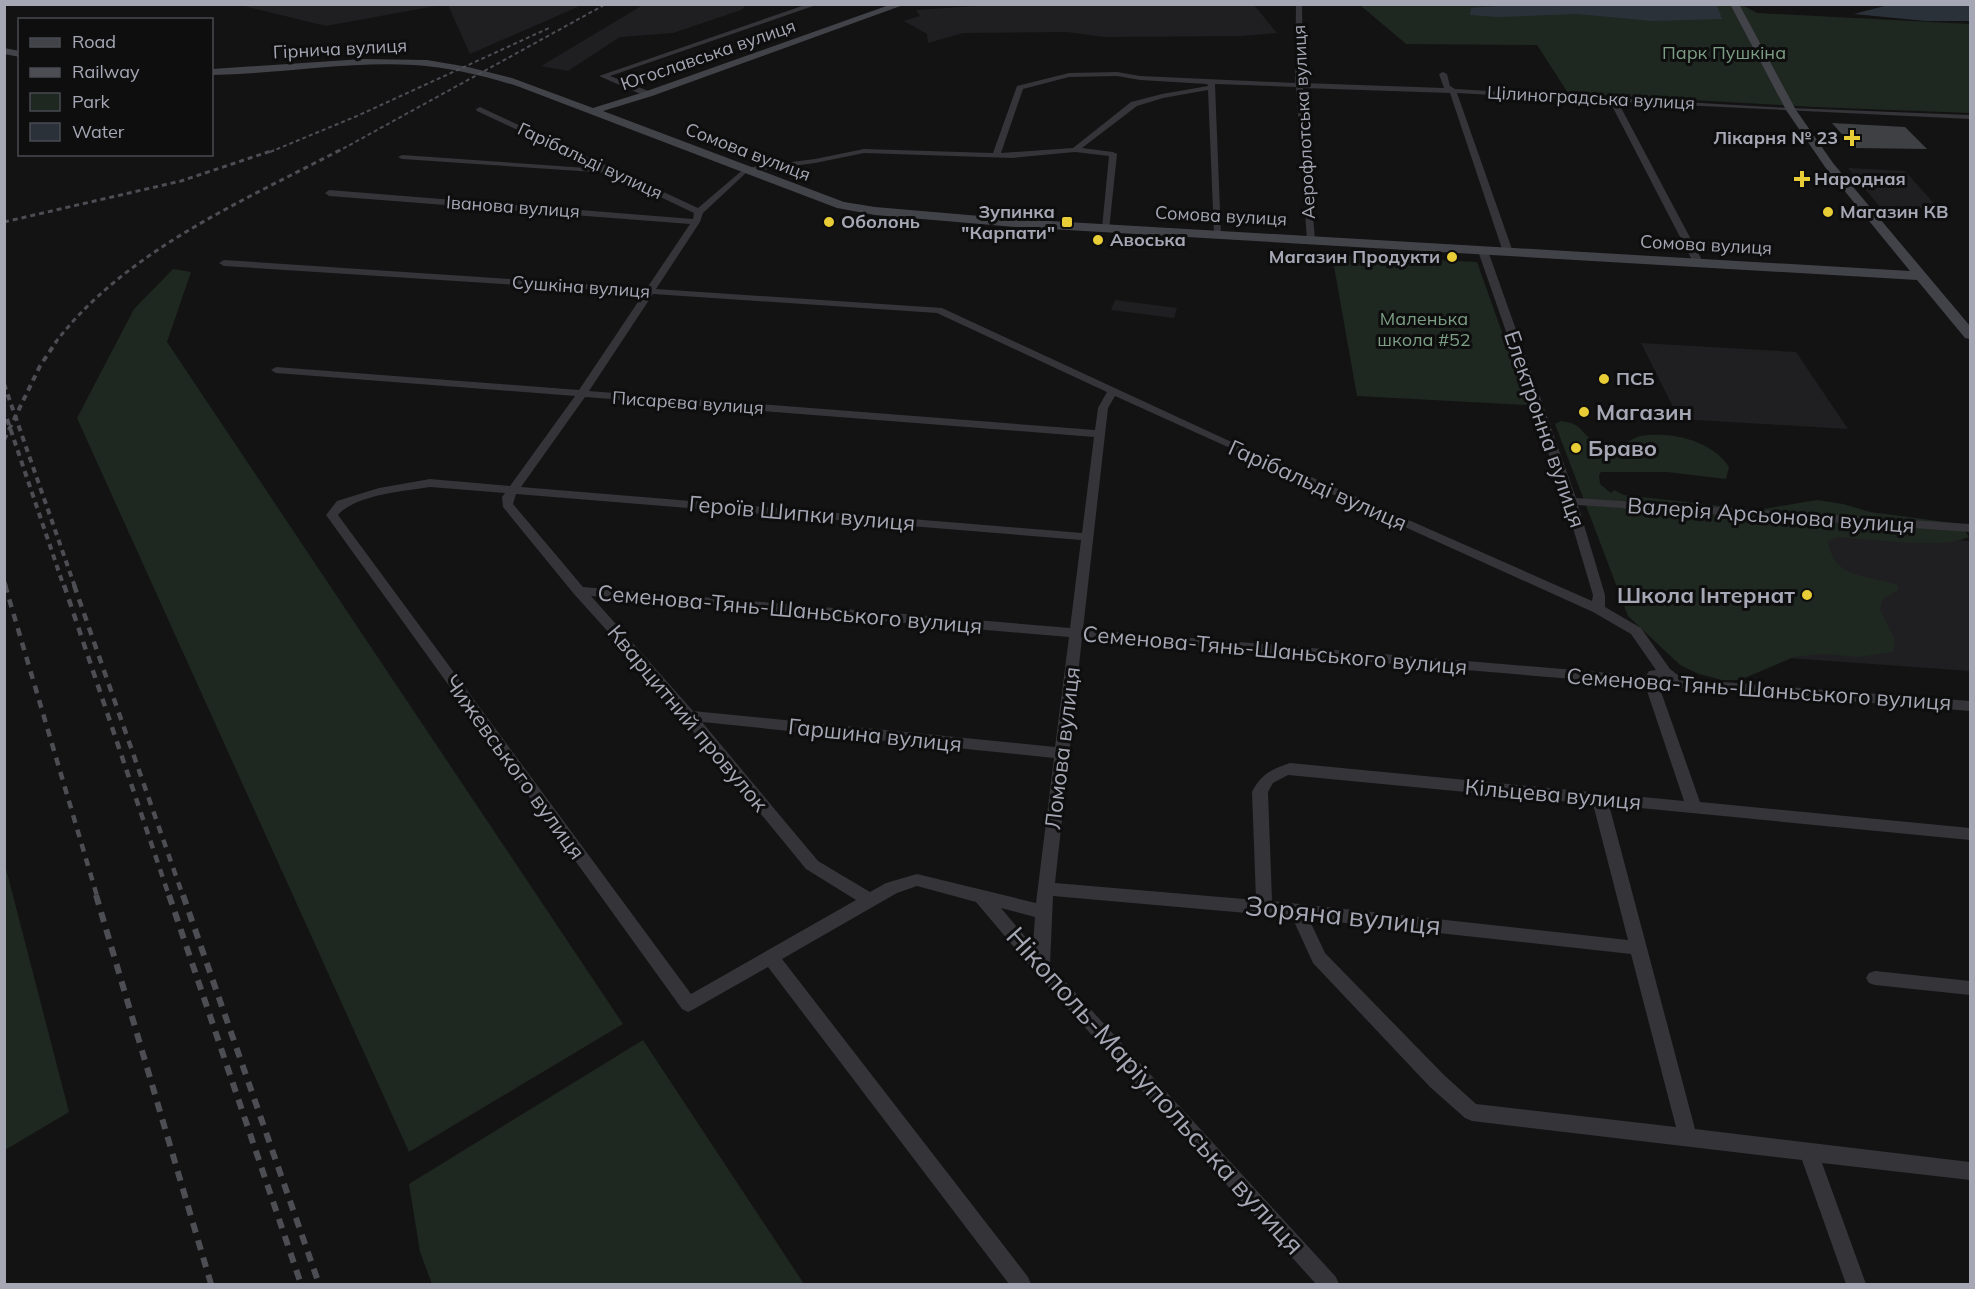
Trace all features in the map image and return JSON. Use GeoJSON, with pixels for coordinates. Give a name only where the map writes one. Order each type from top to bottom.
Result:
{"type":"FeatureCollection","features":[{"type":"Feature","properties":{"kind":"main road","name":"Югославська вулиця"},"geometry":{"type":"LineString","coordinates":[[593,111],[648,94],[902,4]]}},
{"type":"Feature","properties":{"kind":"main road"},"geometry":{"type":"LineString","coordinates":[[1734,4],[1791,110],[1829,165],[1971,335]]}},
{"type":"Feature","properties":{"kind":"main road","name":"Гірнича вулиця"},"geometry":{"type":"LineString","coordinates":[[213,72],[386,61],[416,62],[485,74],[538,90]]}},
{"type":"Feature","properties":{"kind":"main road","name":"Сомова вулиця"},"geometry":{"type":"LineString","coordinates":[[538,90],[821,199],[875,211],[1015,223],[1922,276]]}},
{"type":"Feature","properties":{"kind":"street"},"geometry":{"type":"LineString","coordinates":[[648,94],[603,76],[816,4]]}},
{"type":"Feature","properties":{"kind":"street","name":"Аерофлотська вулиця"},"geometry":{"type":"LineString","coordinates":[[1299,4],[1299,85],[1311,240]]}},
{"type":"Feature","properties":{"kind":"street"},"geometry":{"type":"LineString","coordinates":[[996,155],[1022,87],[1075,75],[1118,74],[1211,85]]}},
{"type":"Feature","properties":{"kind":"street"},"geometry":{"type":"LineString","coordinates":[[1443,74],[1447,87],[1453,91],[1508,252]]}},
{"type":"Feature","properties":{"kind":"street"},"geometry":{"type":"LineString","coordinates":[[1075,150],[1134,104],[1211,85]]}},
{"type":"Feature","properties":{"kind":"street"},"geometry":{"type":"LineString","coordinates":[[1211,85],[1218,234]]}},
{"type":"Feature","properties":{"kind":"street","name":"Цілиноградська вулиця"},"geometry":{"type":"LineString","coordinates":[[1211,85],[1299,85],[1453,91],[1791,110],[1971,117]]}},
{"type":"Feature","properties":{"kind":"street"},"geometry":{"type":"LineString","coordinates":[[1612,99],[1698,262]]}},
{"type":"Feature","properties":{"kind":"street","name":"Гарібальді вулиця"},"geometry":{"type":"LineString","coordinates":[[480,109],[615,173],[698,217]]}},
{"type":"Feature","properties":{"kind":"street"},"geometry":{"type":"LineString","coordinates":[[745,170],[815,161],[864,151],[1012,156],[1075,150],[1113,154],[1106,228]]}},
{"type":"Feature","properties":{"kind":"street"},"geometry":{"type":"LineString","coordinates":[[402,157],[615,173]]}},
{"type":"Feature","properties":{"kind":"street","name":"Кварцитний провулок"},"geometry":{"type":"LineString","coordinates":[[745,170],[698,217],[581,394],[508,497],[507,504],[579,591],[652,672],[812,865],[870,900]]}},
{"type":"Feature","properties":{"kind":"street","name":"Іванова вулиця"},"geometry":{"type":"LineString","coordinates":[[329,193],[698,217]]}},
{"type":"Feature","properties":{"kind":"street","name":"Електронна вулиця"},"geometry":{"type":"LineString","coordinates":[[1483,251],[1571,501],[1599,595],[1598,609]]}},
{"type":"Feature","properties":{"kind":"street","name":"Сушкіна вулиця"},"geometry":{"type":"LineString","coordinates":[[224,263],[939,310]]}},
{"type":"Feature","properties":{"kind":"street","name":"Гарібальді вулиця"},"geometry":{"type":"LineString","coordinates":[[939,310],[1231,445],[1598,609],[1636,631],[1665,672],[1679,682]]}},
{"type":"Feature","properties":{"kind":"street","name":"Писарєва вулиця"},"geometry":{"type":"LineString","coordinates":[[276,370],[1100,434]]}},
{"type":"Feature","properties":{"kind":"street","name":"Ломова вулиця"},"geometry":{"type":"LineString","coordinates":[[1041,967],[1043,912],[1103,408],[1113,390]]}},
{"type":"Feature","properties":{"kind":"street","name":"Чижевського вулиця"},"geometry":{"type":"LineString","coordinates":[[516,488],[430,483],[379,492],[341,504],[332,515],[688,1004],[870,900]]}},
{"type":"Feature","properties":{"kind":"street","name":"Героїв Шипки вулиця"},"geometry":{"type":"LineString","coordinates":[[516,488],[1088,537]]}},
{"type":"Feature","properties":{"kind":"street","name":"Валерія Арсьонова вулиця"},"geometry":{"type":"LineString","coordinates":[[1571,501],[1971,528]]}},
{"type":"Feature","properties":{"kind":"street","name":"Семенова-Тянь-Шаньського вулиця"},"geometry":{"type":"LineString","coordinates":[[579,591],[1971,706]]}},
{"type":"Feature","properties":{"kind":"street"},"geometry":{"type":"LineString","coordinates":[[1659,663],[1650,681],[1694,807]]}},
{"type":"Feature","properties":{"kind":"street","name":"Гаршина вулиця"},"geometry":{"type":"LineString","coordinates":[[688,717],[1062,753]]}},
{"type":"Feature","properties":{"kind":"street","name":"Кільцева вулиця"},"geometry":{"type":"LineString","coordinates":[[1264,907],[1260,792],[1264,782],[1275,773],[1290,769],[1971,834]]}},
{"type":"Feature","properties":{"kind":"street"},"geometry":{"type":"LineString","coordinates":[[1599,798],[1688,1138]]}},
{"type":"Feature","properties":{"kind":"street"},"geometry":{"type":"LineString","coordinates":[[870,900],[892,888],[917,880],[1043,912]]}},
{"type":"Feature","properties":{"kind":"street","name":"Зоряна вулиця"},"geometry":{"type":"LineString","coordinates":[[1046,889],[1297,910],[1639,948]]}},
{"type":"Feature","properties":{"kind":"street","name":"Нікополь-Маріупольська вулиця"},"geometry":{"type":"LineString","coordinates":[[982,897],[1041,967],[1329,1284]]}},
{"type":"Feature","properties":{"kind":"street"},"geometry":{"type":"LineString","coordinates":[[1297,910],[1319,958],[1437,1082],[1472,1112],[1971,1171]]}},
{"type":"Feature","properties":{"kind":"street"},"geometry":{"type":"LineString","coordinates":[[770,957],[1021,1284]]}},
{"type":"Feature","properties":{"kind":"street"},"geometry":{"type":"LineString","coordinates":[[1875,978],[1971,988]]}},
{"type":"Feature","properties":{"kind":"street"},"geometry":{"type":"LineString","coordinates":[[1809,1152],[1856,1284]]}},
{"type":"Feature","properties":{"kind":"shaded area"},"geometry":{"type":"Polygon","coordinates":[[[1253,4],[1277,33],[1240,36],[1104,37],[1067,32],[963,33],[928,43],[927,34],[904,21],[920,16],[916,10],[993,5],[1253,4]]]}},
{"type":"Feature","properties":{"kind":"shaded area"},"geometry":{"type":"Polygon","coordinates":[[[240,5],[441,5],[326,26],[240,5]]]}},
{"type":"Feature","properties":{"kind":"shaded area"},"geometry":{"type":"Polygon","coordinates":[[[448,5],[582,5],[470,54],[448,5]]]}},
{"type":"Feature","properties":{"kind":"shaded area"},"geometry":{"type":"Polygon","coordinates":[[[643,5],[746,5],[741,10],[673,33],[620,37],[568,71],[541,66],[643,5]]]}},
{"type":"Feature","properties":{"kind":"shaded area"},"geometry":{"type":"Polygon","coordinates":[[[1848,168],[1905,171],[1939,209],[1879,206],[1848,168]]]}},
{"type":"Feature","properties":{"kind":"shaded area"},"geometry":{"type":"Polygon","coordinates":[[[1115,300],[1177,308],[1174,318],[1111,310],[1115,300]]]}},
{"type":"Feature","properties":{"kind":"shaded area"},"geometry":{"type":"Polygon","coordinates":[[[1641,343],[1796,352],[1848,429],[1679,419],[1641,343]]]}},
{"type":"Feature","properties":{"kind":"shaded area","name":"Школа Інтернат"},"geometry":{"type":"Polygon","coordinates":[[[1613,519],[1970,541],[1970,671],[1665,649],[1613,519]]]}},
{"type":"Feature","properties":{"kind":"green space","name":"Парк Пушкіна"},"geometry":{"type":"Polygon","coordinates":[[[1740,4],[1757,13],[1970,24],[1970,113],[1568,93],[1537,45],[1406,44],[1360,5],[1740,4]]]}},
{"type":"Feature","properties":{"kind":"green space","name":"Маленька школа #52"},"geometry":{"type":"Polygon","coordinates":[[[1332,255],[1477,262],[1528,405],[1357,396],[1332,255]]]}},
{"type":"Feature","properties":{"kind":"green space"},"geometry":{"type":"Polygon","coordinates":[[[173,269],[191,272],[167,342],[623,1024],[409,1152],[77,418],[134,309],[173,269]]]}},
{"type":"Feature","properties":{"kind":"green space","name":"Школа Інтернат"},"geometry":{"type":"Polygon","coordinates":[[[1561,421],[1575,425],[1591,439],[1606,443],[1621,444],[1639,437],[1653,435],[1690,440],[1713,450],[1729,467],[1726,479],[1667,472],[1601,472],[1600,484],[1611,493],[1614,490],[1624,495],[1757,510],[1817,500],[1843,504],[1870,512],[1953,523],[1962,527],[1969,537],[1941,543],[1905,543],[1837,537],[1828,542],[1832,555],[1845,570],[1897,585],[1899,590],[1883,599],[1880,609],[1895,640],[1893,652],[1860,657],[1820,654],[1794,657],[1740,680],[1722,680],[1699,674],[1680,665],[1628,616],[1555,424],[1561,421]]]}},
{"type":"Feature","properties":{"kind":"green space"},"geometry":{"type":"Polygon","coordinates":[[[4,861],[69,1112],[5,1150],[4,1150],[4,861]]]}},
{"type":"Feature","properties":{"kind":"green space"},"geometry":{"type":"Polygon","coordinates":[[[643,1040],[804,1284],[432,1284],[420,1252],[409,1184],[643,1040]]]}},
{"type":"Feature","properties":{"kind":"water"},"geometry":{"type":"Polygon","coordinates":[[[1892,4],[1970,5],[1970,21],[1926,21],[1854,14],[1892,4]]]}},
{"type":"Feature","properties":{"kind":"water"},"geometry":{"type":"Polygon","coordinates":[[[1510,5],[1717,5],[1722,19],[1652,21],[1577,14],[1497,17],[1470,15],[1471,8],[1510,5]]]}},
{"type":"Feature","properties":{"kind":"building"},"geometry":{"type":"Polygon","coordinates":[[[1832,123],[1905,127],[1927,149],[1854,148],[1832,123]]]}},
{"type":"Feature","properties":{"kind":"railway"},"geometry":{"type":"LineString","coordinates":[[337,152],[606,4]]}},
{"type":"Feature","properties":{"kind":"railway"},"geometry":{"type":"LineString","coordinates":[[270,152],[357,116],[549,28]]}},
{"type":"Feature","properties":{"kind":"railway"},"geometry":{"type":"LineString","coordinates":[[4,222],[181,181],[274,150]]}},
{"type":"Feature","properties":{"kind":"railway"},"geometry":{"type":"LineString","coordinates":[[55,343],[83,310],[115,281],[150,255],[187,231],[340,150]]}},
{"type":"Feature","properties":{"kind":"railway"},"geometry":{"type":"LineString","coordinates":[[15,417],[40,366],[56,342]]}},
{"type":"Feature","properties":{"kind":"railway"},"geometry":{"type":"LineString","coordinates":[[4,384],[15,417]]}},
{"type":"Feature","properties":{"kind":"railway"},"geometry":{"type":"LineString","coordinates":[[10,428],[15,417]]}},
{"type":"Feature","properties":{"kind":"railway"},"geometry":{"type":"LineString","coordinates":[[15,417],[75,587]]}},
{"type":"Feature","properties":{"kind":"railway"},"geometry":{"type":"LineString","coordinates":[[7,419],[10,428]]}},
{"type":"Feature","properties":{"kind":"railway"},"geometry":{"type":"LineString","coordinates":[[4,440],[10,428]]}},
{"type":"Feature","properties":{"kind":"railway"},"geometry":{"type":"LineString","coordinates":[[10,428],[64,587]]}},
{"type":"Feature","properties":{"kind":"railway"},"geometry":{"type":"LineString","coordinates":[[4,581],[6,587]]}},
{"type":"Feature","properties":{"kind":"railway"},"geometry":{"type":"LineString","coordinates":[[5,585],[97,896]]}},
{"type":"Feature","properties":{"kind":"railway"},"geometry":{"type":"LineString","coordinates":[[64,585],[169,896]]}},
{"type":"Feature","properties":{"kind":"railway"},"geometry":{"type":"LineString","coordinates":[[74,585],[183,896]]}},
{"type":"Feature","properties":{"kind":"railway"},"geometry":{"type":"LineString","coordinates":[[96,895],[211,1284]]}},
{"type":"Feature","properties":{"kind":"railway"},"geometry":{"type":"LineString","coordinates":[[169,895],[301,1284]]}},
{"type":"Feature","properties":{"kind":"railway"},"geometry":{"type":"LineString","coordinates":[[183,895],[319,1284]]}},
{"type":"Feature","properties":{"kind":"place","name":"Лікарня № 23"},"geometry":{"type":"Point","coordinates":[1852,138]}},
{"type":"Feature","properties":{"kind":"place","name":"Народная"},"geometry":{"type":"Point","coordinates":[1802,179]}},
{"type":"Feature","properties":{"kind":"place","name":"Магазин КВ"},"geometry":{"type":"Point","coordinates":[1828,212]}},
{"type":"Feature","properties":{"kind":"place","name":"Оболонь"},"geometry":{"type":"Point","coordinates":[829,222]}},
{"type":"Feature","properties":{"kind":"place","name":"Зупинка \"Карпати\""},"geometry":{"type":"Point","coordinates":[1067,222]}},
{"type":"Feature","properties":{"kind":"place","name":"Авоська"},"geometry":{"type":"Point","coordinates":[1098,240]}},
{"type":"Feature","properties":{"kind":"place","name":"Магазин Продукти"},"geometry":{"type":"Point","coordinates":[1452,257]}},
{"type":"Feature","properties":{"kind":"place","name":"ПСБ"},"geometry":{"type":"Point","coordinates":[1604,379]}},
{"type":"Feature","properties":{"kind":"place","name":"Магазин"},"geometry":{"type":"Point","coordinates":[1584,412]}},
{"type":"Feature","properties":{"kind":"place","name":"Браво"},"geometry":{"type":"Point","coordinates":[1576,448]}},
{"type":"Feature","properties":{"kind":"place","name":"Школа Інтернат"},"geometry":{"type":"Point","coordinates":[1807,595]}}]}
